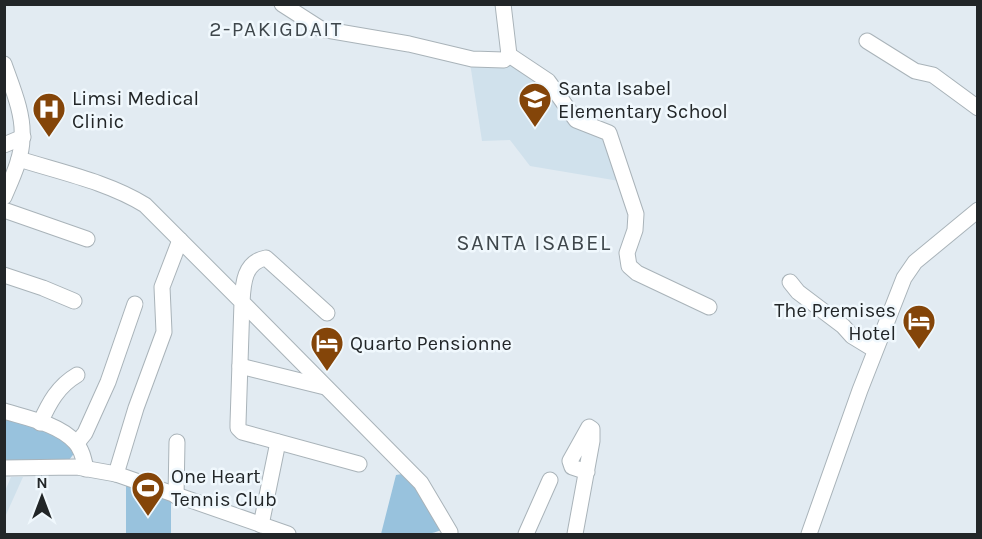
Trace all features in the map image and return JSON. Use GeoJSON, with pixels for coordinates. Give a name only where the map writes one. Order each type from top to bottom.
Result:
{"type":"FeatureCollection","features":[{"type":"Feature","properties":{"kind":"street"},"geometry":{"type":"LineString","coordinates":[[282,4],[321,29],[409,44],[472,59],[504,60],[509,55]]}},
{"type":"Feature","properties":{"kind":"street"},"geometry":{"type":"LineString","coordinates":[[503,4],[509,55],[548,81],[576,120],[609,133],[636,214],[635,230],[627,253],[629,266],[636,273],[709,307]]}},
{"type":"Feature","properties":{"kind":"street"},"geometry":{"type":"LineString","coordinates":[[867,40],[915,70],[933,75],[978,108]]}},
{"type":"Feature","properties":{"kind":"street"},"geometry":{"type":"LineString","coordinates":[[4,64],[21,119],[22,137],[19,159],[4,197]]}},
{"type":"Feature","properties":{"kind":"street"},"geometry":{"type":"LineString","coordinates":[[4,145],[22,137]]}},
{"type":"Feature","properties":{"kind":"street"},"geometry":{"type":"LineString","coordinates":[[19,159],[132,196],[145,205],[421,483],[449,534]]}},
{"type":"Feature","properties":{"kind":"street"},"geometry":{"type":"LineString","coordinates":[[4,210],[87,239]]}},
{"type":"Feature","properties":{"kind":"street"},"geometry":{"type":"LineString","coordinates":[[809,534],[903,278],[915,262],[978,210]]}},
{"type":"Feature","properties":{"kind":"street"},"geometry":{"type":"LineString","coordinates":[[116,474],[136,408],[164,332],[162,287],[180,240]]}},
{"type":"Feature","properties":{"kind":"street"},"geometry":{"type":"LineString","coordinates":[[327,313],[266,258],[254,263],[244,277],[238,428],[242,432],[359,464]]}},
{"type":"Feature","properties":{"kind":"street"},"geometry":{"type":"LineString","coordinates":[[4,275],[74,301]]}},
{"type":"Feature","properties":{"kind":"street"},"geometry":{"type":"LineString","coordinates":[[790,282],[798,292],[843,326],[852,336],[875,350]]}},
{"type":"Feature","properties":{"kind":"street"},"geometry":{"type":"LineString","coordinates":[[77,443],[85,433],[108,382],[135,304]]}},
{"type":"Feature","properties":{"kind":"street"},"geometry":{"type":"LineString","coordinates":[[240,366],[326,387]]}},
{"type":"Feature","properties":{"kind":"street"},"geometry":{"type":"LineString","coordinates":[[40,423],[53,396],[77,375]]}},
{"type":"Feature","properties":{"kind":"street"},"geometry":{"type":"LineString","coordinates":[[4,411],[53,428],[77,443],[86,469]]}},
{"type":"Feature","properties":{"kind":"street"},"geometry":{"type":"LineString","coordinates":[[176,496],[177,442]]}},
{"type":"Feature","properties":{"kind":"street"},"geometry":{"type":"LineString","coordinates":[[261,525],[278,442]]}},
{"type":"Feature","properties":{"kind":"street"},"geometry":{"type":"LineString","coordinates":[[4,468],[44,466],[116,474],[288,534]]}},
{"type":"Feature","properties":{"kind":"street"},"geometry":{"type":"LineString","coordinates":[[575,534],[587,472]]}},
{"type":"Feature","properties":{"kind":"street"},"geometry":{"type":"LineString","coordinates":[[526,534],[550,480]]}},
{"type":"Feature","properties":{"kind":"shaded area","name":"Santa Isabel Elementary School"},"geometry":{"type":"Polygon","coordinates":[[[514,61],[546,83],[575,121],[608,134],[625,182],[530,166],[510,140],[482,141],[470,63],[514,61]]]}},
{"type":"Feature","properties":{"kind":"shaded area"},"geometry":{"type":"Polygon","coordinates":[[[5,415],[59,434],[76,451],[69,460],[5,463],[5,415]]]}},
{"type":"Feature","properties":{"kind":"shaded area"},"geometry":{"type":"Polygon","coordinates":[[[402,474],[412,480],[441,530],[420,535],[381,534],[396,475],[402,474]]]}},
{"type":"Feature","properties":{"kind":"shaded area"},"geometry":{"type":"Polygon","coordinates":[[[11,477],[23,477],[5,517],[5,491],[11,477]]]}},
{"type":"Feature","properties":{"kind":"shaded area","name":"One Heart Tennis Club"},"geometry":{"type":"Polygon","coordinates":[[[126,485],[171,500],[171,534],[126,534],[126,485]]]}},
{"type":"Feature","properties":{"kind":"place","name":"Santa Isabel Elementary School"},"geometry":{"type":"Point","coordinates":[535,128]}},
{"type":"Feature","properties":{"kind":"place","name":"Limsi Medical Clinic"},"geometry":{"type":"Point","coordinates":[49,138]}},
{"type":"Feature","properties":{"kind":"place","name":"The Premises Hotel"},"geometry":{"type":"Point","coordinates":[919,350]}},
{"type":"Feature","properties":{"kind":"place","name":"Quarto Pensionne"},"geometry":{"type":"Point","coordinates":[327,372]}},
{"type":"Feature","properties":{"kind":"place","name":"One Heart Tennis Club"},"geometry":{"type":"Point","coordinates":[148,517]}},
{"type":"Feature","properties":{"kind":"district","name":"2-PAKIGDAIT"},"geometry":{"type":"Point","coordinates":[276,29]}},
{"type":"Feature","properties":{"kind":"district","name":"SANTA ISABEL"},"geometry":{"type":"Point","coordinates":[534,243]}}]}
